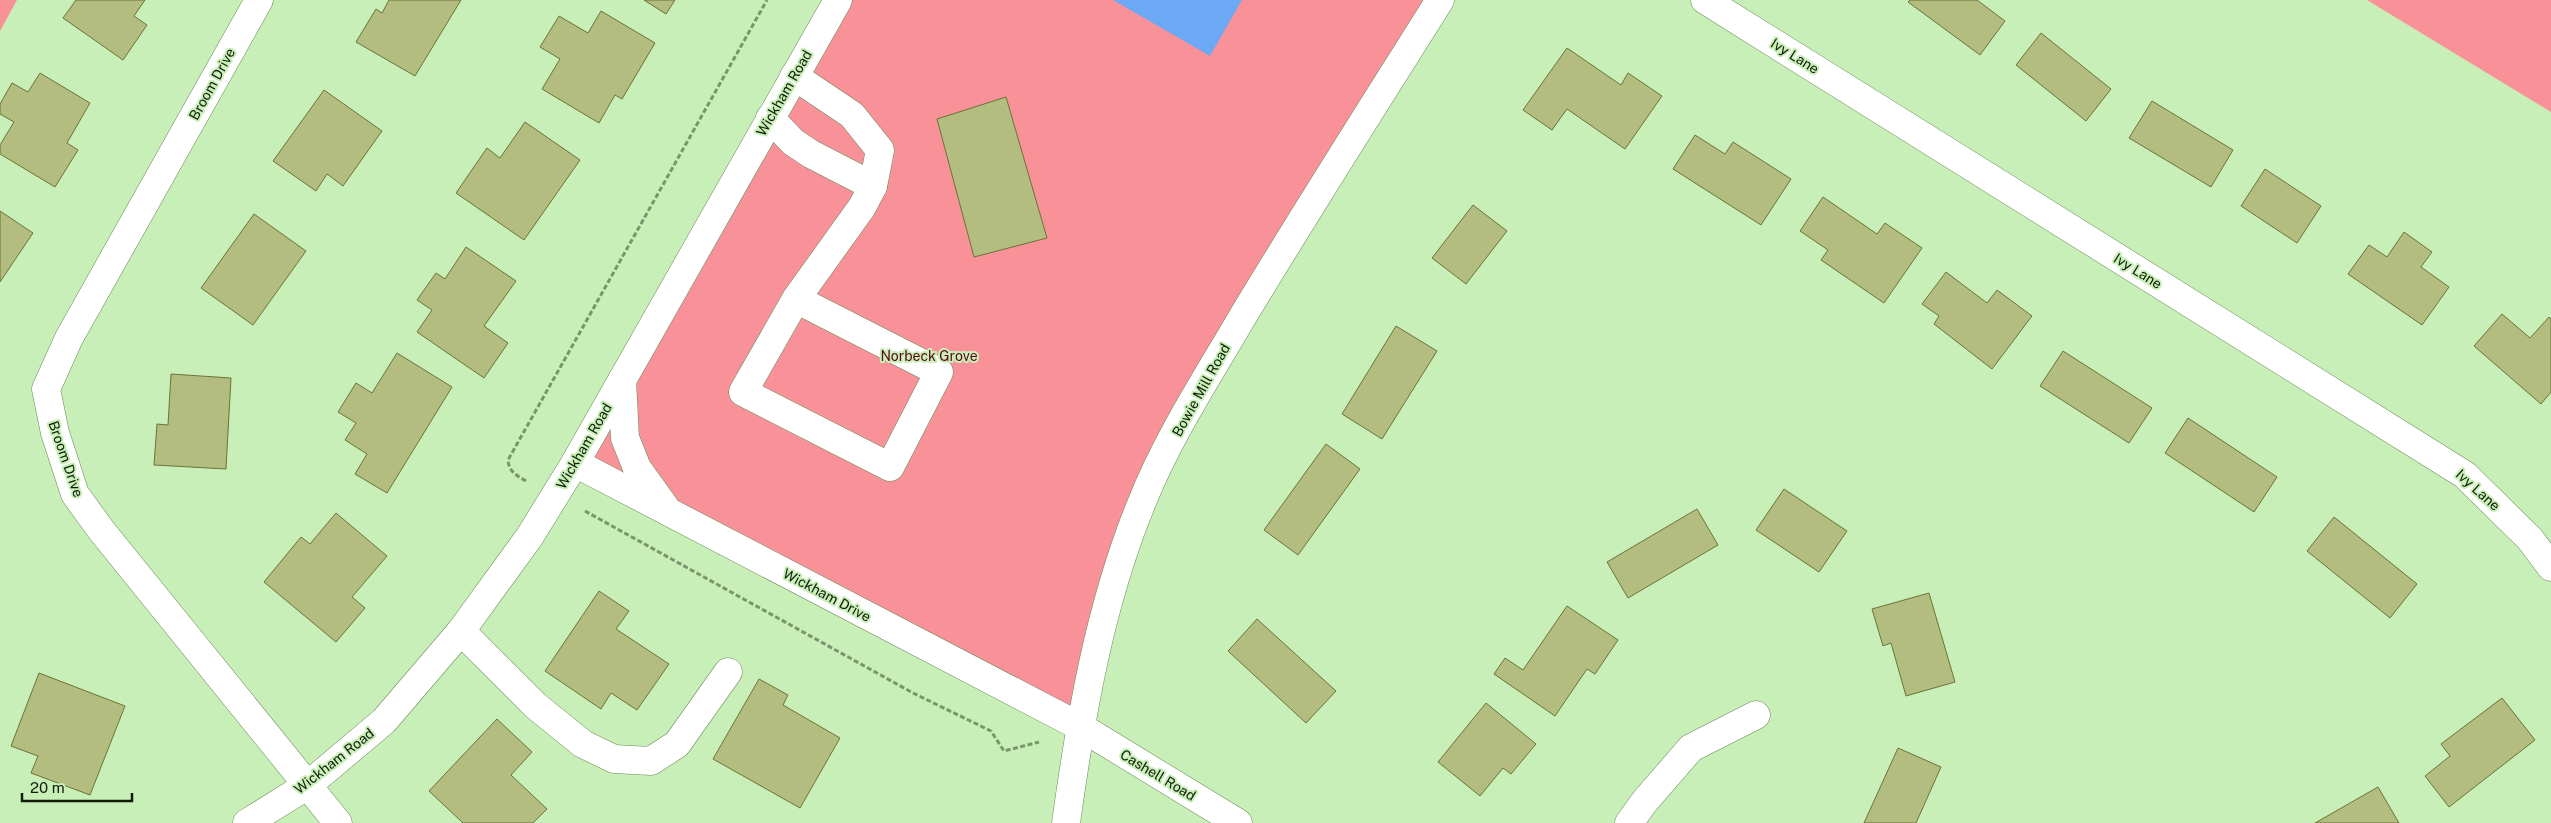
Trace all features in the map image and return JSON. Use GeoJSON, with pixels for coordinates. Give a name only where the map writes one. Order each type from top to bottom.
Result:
{"type":"FeatureCollection","features":[{"type":"Feature","properties":{"kind":"street","name":"Broom Drive"},"geometry":{"type":"LineString","coordinates":[[259,0],[69,338],[46,389],[55,433],[75,494],[100,530],[338,823]]}},
{"type":"Feature","properties":{"kind":"street","name":"Wickham Road"},"geometry":{"type":"LineString","coordinates":[[247,823],[308,784],[384,721],[462,631],[530,536],[575,463],[838,0]]}},
{"type":"Feature","properties":{"kind":"street","name":"Bowie Mill Road"},"geometry":{"type":"LineString","coordinates":[[1066,823],[1079,726],[1114,578],[1142,500],[1191,404],[1301,220],[1440,0]]}},
{"type":"Feature","properties":{"kind":"street","name":"Ivy Lane"},"geometry":{"type":"LineString","coordinates":[[1705,0],[2465,475],[2530,539],[2551,567]]}},
{"type":"Feature","properties":{"kind":"street"},"geometry":{"type":"LineString","coordinates":[[794,76],[852,115],[880,150],[873,186],[862,207],[796,299],[743,392],[890,468],[938,372],[796,299]]}},
{"type":"Feature","properties":{"kind":"street"},"geometry":{"type":"LineString","coordinates":[[770,118],[793,142],[811,154],[873,186]]}},
{"type":"Feature","properties":{"kind":"street"},"geometry":{"type":"LineString","coordinates":[[622,380],[625,438],[637,468],[669,513]]}},
{"type":"Feature","properties":{"kind":"street","name":"Wickham Drive"},"geometry":{"type":"LineString","coordinates":[[575,463],[1079,726]]}},
{"type":"Feature","properties":{"kind":"street"},"geometry":{"type":"LineString","coordinates":[[462,631],[536,706],[583,744],[614,759],[651,761],[677,744],[728,672]]}},
{"type":"Feature","properties":{"kind":"street"},"geometry":{"type":"LineString","coordinates":[[1630,823],[1645,800],[1691,748],[1756,715]]}},
{"type":"Feature","properties":{"kind":"street","name":"Cashell Road"},"geometry":{"type":"LineString","coordinates":[[1079,726],[1238,823]]}},
{"type":"Feature","properties":{"kind":"path"},"geometry":{"type":"LineString","coordinates":[[767,0],[508,460],[509,467],[514,475],[555,495],[912,693],[991,731],[1004,751],[1029,746],[1079,726]]}},
{"type":"Feature","properties":{"kind":"green space"},"geometry":{"type":"Polygon","coordinates":[[[0,0],[17,0],[0,31],[0,0]]]}},
{"type":"Feature","properties":{"kind":"green space","name":"Norbeck Grove"},"geometry":{"type":"Polygon","coordinates":[[[838,0],[1440,0],[1142,500],[1079,726],[575,463],[838,0]]]}},
{"type":"Feature","properties":{"kind":"green space"},"geometry":{"type":"Polygon","coordinates":[[[2367,0],[2551,0],[2551,112],[2367,0]]]}},
{"type":"Feature","properties":{"kind":"water"},"geometry":{"type":"Polygon","coordinates":[[[1113,0],[1242,0],[1210,56],[1113,0]]]}},
{"type":"Feature","properties":{"kind":"building"},"geometry":{"type":"Polygon","coordinates":[[[76,0],[145,0],[134,16],[147,25],[123,60],[63,18],[76,0]]]}},
{"type":"Feature","properties":{"kind":"building"},"geometry":{"type":"Polygon","coordinates":[[[389,0],[461,0],[415,76],[356,42],[376,9],[382,13],[389,0]]]}},
{"type":"Feature","properties":{"kind":"building"},"geometry":{"type":"Polygon","coordinates":[[[644,0],[675,0],[666,14],[644,0]]]}},
{"type":"Feature","properties":{"kind":"building"},"geometry":{"type":"Polygon","coordinates":[[[1910,0],[1977,0],[2005,21],[1980,55],[1908,2],[1910,0]]]}},
{"type":"Feature","properties":{"kind":"building"},"geometry":{"type":"Polygon","coordinates":[[[601,11],[655,43],[622,99],[615,95],[599,123],[542,89],[560,59],[540,47],[559,16],[588,33],[601,11]]]}},
{"type":"Feature","properties":{"kind":"building"},"geometry":{"type":"Polygon","coordinates":[[[2041,33],[2111,89],[2086,121],[2016,65],[2041,33]]]}},
{"type":"Feature","properties":{"kind":"building"},"geometry":{"type":"Polygon","coordinates":[[[1567,48],[1621,85],[1628,73],[1662,96],[1625,149],[1567,109],[1552,130],[1523,110],[1567,48]]]}},
{"type":"Feature","properties":{"kind":"building"},"geometry":{"type":"Polygon","coordinates":[[[40,73],[90,103],[67,143],[78,150],[55,187],[0,154],[0,145],[14,122],[0,114],[0,104],[12,83],[28,92],[40,73]]]}},
{"type":"Feature","properties":{"kind":"building"},"geometry":{"type":"Polygon","coordinates":[[[324,90],[382,131],[343,186],[327,174],[316,191],[273,161],[324,90]]]}},
{"type":"Feature","properties":{"kind":"building"},"geometry":{"type":"Polygon","coordinates":[[[1006,97],[1047,238],[974,257],[937,119],[1006,97]]]}},
{"type":"Feature","properties":{"kind":"building"},"geometry":{"type":"Polygon","coordinates":[[[2152,101],[2233,150],[2211,187],[2129,138],[2152,101]]]}},
{"type":"Feature","properties":{"kind":"building"},"geometry":{"type":"Polygon","coordinates":[[[525,122],[580,160],[524,240],[456,193],[487,148],[500,158],[525,122]]]}},
{"type":"Feature","properties":{"kind":"building"},"geometry":{"type":"Polygon","coordinates":[[[1695,135],[1725,154],[1733,142],[1791,179],[1761,225],[1673,169],[1695,135]]]}},
{"type":"Feature","properties":{"kind":"building"},"geometry":{"type":"Polygon","coordinates":[[[2265,169],[2321,206],[2297,243],[2241,206],[2265,169]]]}},
{"type":"Feature","properties":{"kind":"building"},"geometry":{"type":"Polygon","coordinates":[[[1823,197],[1877,234],[1885,223],[1922,248],[1884,303],[1821,260],[1828,250],[1800,231],[1823,197]]]}},
{"type":"Feature","properties":{"kind":"building"},"geometry":{"type":"Polygon","coordinates":[[[1473,205],[1507,231],[1466,284],[1432,258],[1473,205]]]}},
{"type":"Feature","properties":{"kind":"building"},"geometry":{"type":"Polygon","coordinates":[[[0,211],[33,233],[0,282],[0,211]]]}},
{"type":"Feature","properties":{"kind":"building"},"geometry":{"type":"Polygon","coordinates":[[[254,214],[306,251],[253,325],[201,288],[254,214]]]}},
{"type":"Feature","properties":{"kind":"building"},"geometry":{"type":"Polygon","coordinates":[[[2404,232],[2432,252],[2421,267],[2449,287],[2422,325],[2348,274],[2369,245],[2387,257],[2404,232]]]}},
{"type":"Feature","properties":{"kind":"building"},"geometry":{"type":"Polygon","coordinates":[[[466,247],[516,281],[484,326],[508,343],[484,378],[417,332],[432,310],[417,300],[436,273],[445,279],[466,247]]]}},
{"type":"Feature","properties":{"kind":"building"},"geometry":{"type":"Polygon","coordinates":[[[1946,272],[1987,303],[1997,290],[2032,316],[1992,369],[1934,324],[1939,316],[1922,304],[1946,272]]]}},
{"type":"Feature","properties":{"kind":"building"},"geometry":{"type":"Polygon","coordinates":[[[2502,314],[2530,338],[2549,317],[2551,319],[2551,392],[2541,404],[2474,346],[2502,314]]]}},
{"type":"Feature","properties":{"kind":"building"},"geometry":{"type":"Polygon","coordinates":[[[1396,326],[1437,351],[1382,439],[1342,414],[1396,326]]]}},
{"type":"Feature","properties":{"kind":"building"},"geometry":{"type":"Polygon","coordinates":[[[2063,351],[2152,408],[2129,443],[2040,386],[2063,351]]]}},
{"type":"Feature","properties":{"kind":"building"},"geometry":{"type":"Polygon","coordinates":[[[397,353],[452,387],[387,493],[355,474],[367,454],[345,440],[356,423],[338,412],[356,383],[372,393],[397,353]]]}},
{"type":"Feature","properties":{"kind":"building"},"geometry":{"type":"Polygon","coordinates":[[[171,374],[231,378],[226,469],[154,465],[157,424],[168,425],[171,374]]]}},
{"type":"Feature","properties":{"kind":"building"},"geometry":{"type":"Polygon","coordinates":[[[2188,418],[2277,477],[2254,512],[2165,453],[2188,418]]]}},
{"type":"Feature","properties":{"kind":"building"},"geometry":{"type":"Polygon","coordinates":[[[1326,444],[1360,469],[1298,555],[1264,530],[1326,444]]]}},
{"type":"Feature","properties":{"kind":"building"},"geometry":{"type":"Polygon","coordinates":[[[1784,489],[1847,531],[1819,572],[1756,530],[1784,489]]]}},
{"type":"Feature","properties":{"kind":"building"},"geometry":{"type":"Polygon","coordinates":[[[1697,509],[1718,545],[1628,598],[1607,562],[1697,509]]]}},
{"type":"Feature","properties":{"kind":"building"},"geometry":{"type":"Polygon","coordinates":[[[336,513],[387,556],[352,597],[365,608],[336,642],[264,582],[301,537],[310,544],[336,513]]]}},
{"type":"Feature","properties":{"kind":"building"},"geometry":{"type":"Polygon","coordinates":[[[2334,517],[2417,584],[2390,618],[2307,551],[2334,517]]]}},
{"type":"Feature","properties":{"kind":"building"},"geometry":{"type":"Polygon","coordinates":[[[599,591],[629,611],[616,629],[669,664],[637,710],[611,693],[601,709],[545,671],[599,591]]]}},
{"type":"Feature","properties":{"kind":"building"},"geometry":{"type":"Polygon","coordinates":[[[1929,593],[1955,682],[1906,696],[1891,643],[1883,646],[1872,609],[1929,593]]]}},
{"type":"Feature","properties":{"kind":"building"},"geometry":{"type":"Polygon","coordinates":[[[1567,606],[1618,640],[1595,674],[1587,669],[1555,716],[1494,674],[1505,658],[1523,670],[1567,606]]]}},
{"type":"Feature","properties":{"kind":"building"},"geometry":{"type":"Polygon","coordinates":[[[1257,619],[1336,691],[1306,723],[1228,651],[1257,619]]]}},
{"type":"Feature","properties":{"kind":"building"},"geometry":{"type":"Polygon","coordinates":[[[39,673],[125,706],[90,795],[31,773],[38,756],[11,746],[39,673]]]}},
{"type":"Feature","properties":{"kind":"building"},"geometry":{"type":"Polygon","coordinates":[[[759,679],[788,695],[783,705],[840,738],[800,808],[713,759],[759,679]]]}},
{"type":"Feature","properties":{"kind":"building"},"geometry":{"type":"Polygon","coordinates":[[[2502,698],[2535,740],[2449,807],[2425,776],[2450,756],[2441,744],[2502,698]]]}},
{"type":"Feature","properties":{"kind":"building"},"geometry":{"type":"Polygon","coordinates":[[[1486,703],[1536,744],[1511,774],[1503,768],[1480,796],[1438,762],[1486,703]]]}},
{"type":"Feature","properties":{"kind":"building"},"geometry":{"type":"Polygon","coordinates":[[[497,719],[532,752],[511,775],[547,809],[533,823],[463,823],[429,791],[497,719]]]}},
{"type":"Feature","properties":{"kind":"building"},"geometry":{"type":"Polygon","coordinates":[[[1898,748],[1941,767],[1916,823],[1864,823],[1898,748]]]}},
{"type":"Feature","properties":{"kind":"building"},"geometry":{"type":"Polygon","coordinates":[[[2378,787],[2399,823],[2315,823],[2378,787]]]}}]}
